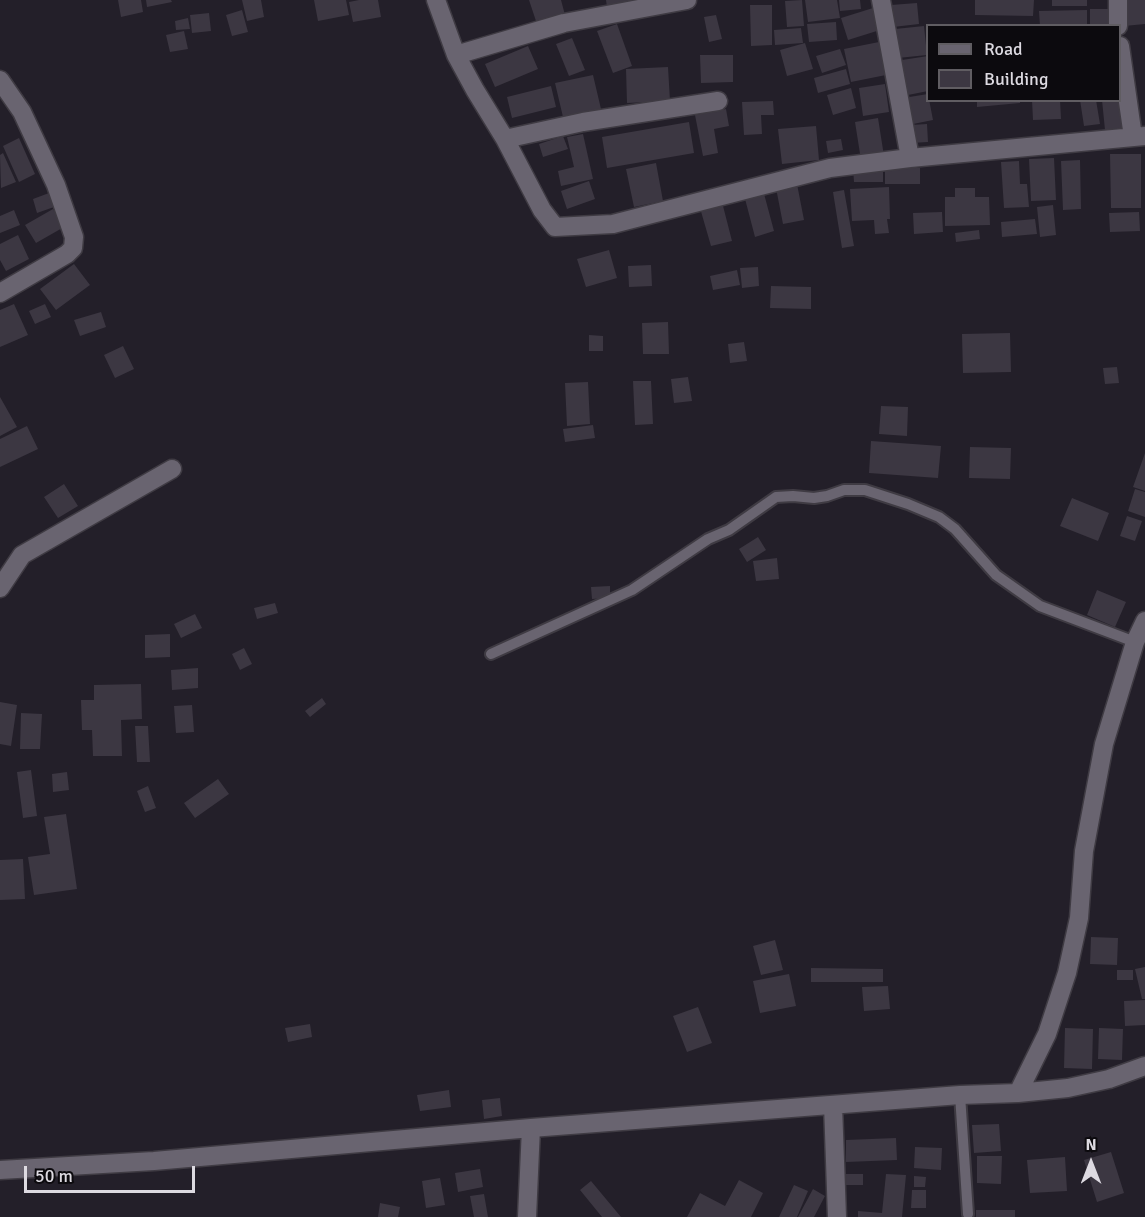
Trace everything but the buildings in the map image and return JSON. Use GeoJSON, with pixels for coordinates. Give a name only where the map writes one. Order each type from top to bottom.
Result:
{"type":"FeatureCollection","features":[{"type":"Feature","properties":{"kind":"street"},"geometry":{"type":"LineString","coordinates":[[436,0],[456,55],[505,139],[542,210],[555,227],[613,224],[830,168],[1139,136],[1121,55]]}},
{"type":"Feature","properties":{"kind":"street"},"geometry":{"type":"LineString","coordinates":[[456,55],[564,23],[687,0]]}},
{"type":"Feature","properties":{"kind":"street"},"geometry":{"type":"LineString","coordinates":[[881,0],[910,158]]}},
{"type":"Feature","properties":{"kind":"street"},"geometry":{"type":"LineString","coordinates":[[1118,0],[1118,24]]}},
{"type":"Feature","properties":{"kind":"street"},"geometry":{"type":"LineString","coordinates":[[0,80],[21,112],[51,175],[74,237],[73,248],[67,254],[0,293]]}},
{"type":"Feature","properties":{"kind":"street"},"geometry":{"type":"LineString","coordinates":[[505,139],[583,122],[718,100]]}},
{"type":"Feature","properties":{"kind":"street"},"geometry":{"type":"LineString","coordinates":[[0,588],[22,555],[172,469]]}},
{"type":"Feature","properties":{"kind":"street"},"geometry":{"type":"LineString","coordinates":[[1018,1093],[1047,1034],[1067,973],[1079,918],[1084,851],[1104,744],[1135,642],[1145,621]]}},
{"type":"Feature","properties":{"kind":"street"},"geometry":{"type":"LineString","coordinates":[[0,1170],[165,1160],[531,1128],[960,1095],[1068,1089],[1109,1079],[1145,1066]]}},
{"type":"Feature","properties":{"kind":"street"},"geometry":{"type":"LineString","coordinates":[[833,1105],[837,1217]]}},
{"type":"Feature","properties":{"kind":"street"},"geometry":{"type":"LineString","coordinates":[[527,1217],[531,1128]]}},
{"type":"Feature","properties":{"kind":"lane"},"geometry":{"type":"LineString","coordinates":[[491,654],[632,590],[708,539],[729,530],[776,497],[814,498],[844,490],[865,490],[939,517],[955,529],[996,575],[1040,606],[1135,642]]}},
{"type":"Feature","properties":{"kind":"lane"},"geometry":{"type":"LineString","coordinates":[[960,1095],[968,1214]]}}]}
